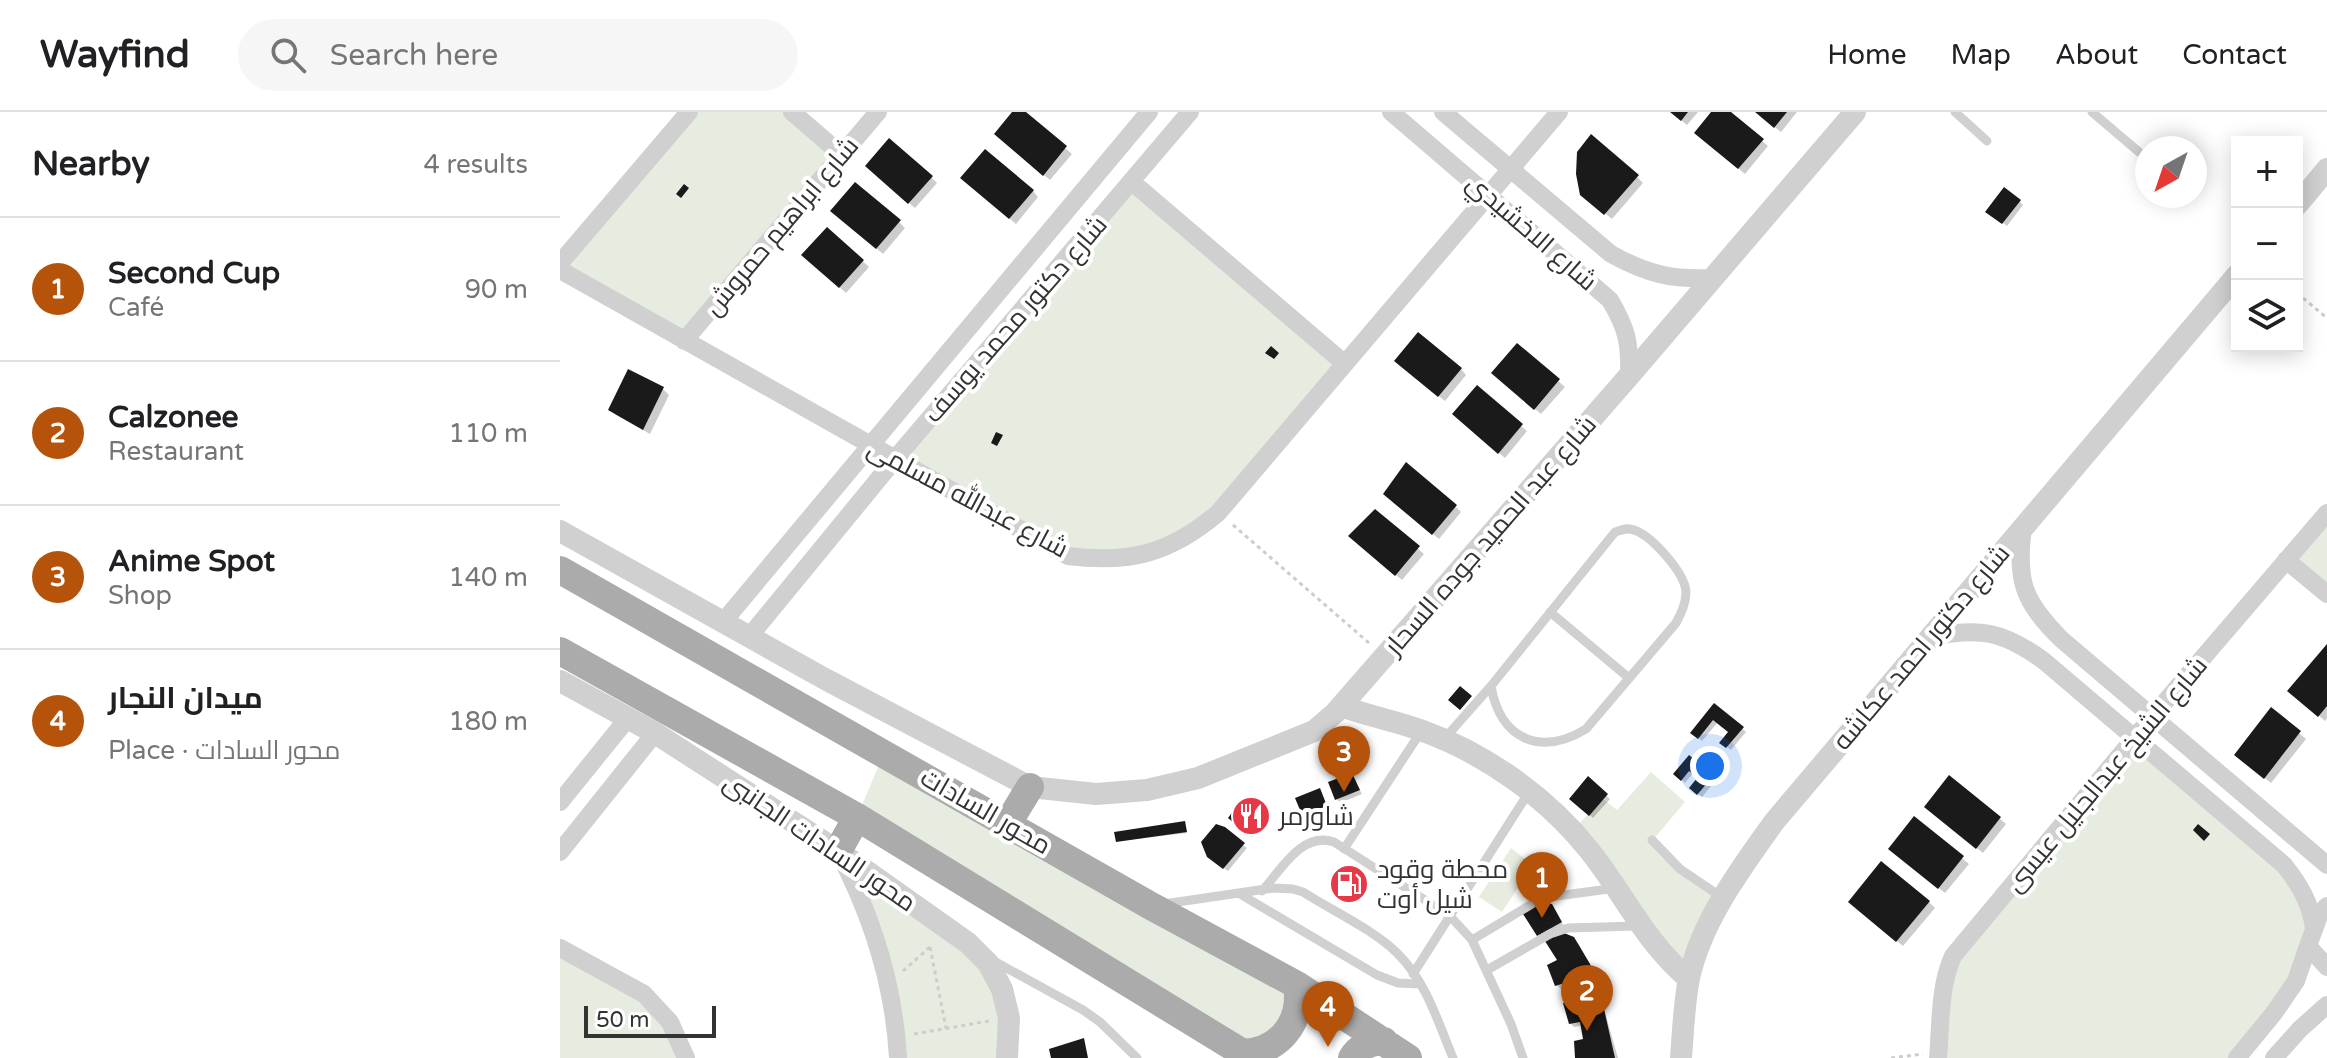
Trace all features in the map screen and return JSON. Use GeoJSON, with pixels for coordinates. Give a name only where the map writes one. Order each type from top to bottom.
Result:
{"type":"FeatureCollection","features":[{"type":"Feature","properties":{"kind":"main road","name":"محور السادات"},"geometry":{"type":"LineString","coordinates":[[560,570],[573,582],[1297,985],[1408,1058]]}},
{"type":"Feature","properties":{"kind":"main road"},"geometry":{"type":"LineString","coordinates":[[560,651],[857,817],[1208,1030],[1240,1056],[1265,1049],[1283,1037],[1298,1007],[1297,985]]}},
{"type":"Feature","properties":{"kind":"main road"},"geometry":{"type":"LineString","coordinates":[[1008,823],[1030,787]]}},
{"type":"Feature","properties":{"kind":"main road"},"geometry":{"type":"LineString","coordinates":[[838,851],[857,817]]}},
{"type":"Feature","properties":{"kind":"main road"},"geometry":{"type":"LineString","coordinates":[[1352,1058],[1367,1044],[1384,1041]]}},
{"type":"Feature","properties":{"kind":"street"},"geometry":{"type":"LineString","coordinates":[[560,263],[689,112]]}},
{"type":"Feature","properties":{"kind":"street"},"geometry":{"type":"LineString","coordinates":[[792,112],[842,155]]}},
{"type":"Feature","properties":{"kind":"street","name":"شارع ابراهيم حمروش"},"geometry":{"type":"LineString","coordinates":[[684,341],[878,112]]}},
{"type":"Feature","properties":{"kind":"street","name":"شارع دكتور محمد يوسف"},"geometry":{"type":"LineString","coordinates":[[723,622],[1149,112]]}},
{"type":"Feature","properties":{"kind":"street","name":"شارع دكتور محمد يوسف"},"geometry":{"type":"LineString","coordinates":[[749,637],[895,459],[1190,112]]}},
{"type":"Feature","properties":{"kind":"street","name":"شارع الاخشيدي"},"geometry":{"type":"LineString","coordinates":[[1391,112],[1610,300],[1627,336],[1629,376]]}},
{"type":"Feature","properties":{"kind":"street","name":"شارع الاخشيدي"},"geometry":{"type":"LineString","coordinates":[[1443,112],[1611,254],[1660,276],[1687,280],[1713,278]]}},
{"type":"Feature","properties":{"kind":"street","name":"شارع عبدالله مسلمى"},"geometry":{"type":"LineString","coordinates":[[560,270],[1068,556],[1095,560],[1122,559],[1149,554],[1186,537],[1218,513],[1559,112]]}},
{"type":"Feature","properties":{"kind":"street","name":"شارع عبد الحميد جوده السحار"},"geometry":{"type":"LineString","coordinates":[[1030,787],[1096,794],[1147,790],[1198,778],[1314,731],[1341,706],[1855,112]]}},
{"type":"Feature","properties":{"kind":"street"},"geometry":{"type":"LineString","coordinates":[[2303,198],[2327,169]]}},
{"type":"Feature","properties":{"kind":"street"},"geometry":{"type":"LineString","coordinates":[[1132,182],[1344,363]]}},
{"type":"Feature","properties":{"kind":"street","name":"شارع دكتور احمد عكاشه"},"geometry":{"type":"LineString","coordinates":[[1681,1058],[1689,979],[1707,927],[1774,822],[2233,280]]}},
{"type":"Feature","properties":{"kind":"street","name":"شارع الشيخ عبدالجليل عيسى"},"geometry":{"type":"LineString","coordinates":[[1938,1055],[1943,989],[1953,956],[2327,513]]}},
{"type":"Feature","properties":{"kind":"street"},"geometry":{"type":"LineString","coordinates":[[2023,527],[2019,558],[2024,589],[2039,617],[2327,865]]}},
{"type":"Feature","properties":{"kind":"street"},"geometry":{"type":"LineString","coordinates":[[560,531],[749,637],[1030,787]]}},
{"type":"Feature","properties":{"kind":"street"},"geometry":{"type":"LineString","coordinates":[[2286,560],[2327,594]]}},
{"type":"Feature","properties":{"kind":"street"},"geometry":{"type":"LineString","coordinates":[[1930,637],[1960,631],[1990,633],[2019,643],[2044,661],[2284,865],[2301,886],[2312,911],[2314,928]]}},
{"type":"Feature","properties":{"kind":"street","name":"محور السادات الجانبى"},"geometry":{"type":"LineString","coordinates":[[560,681],[655,733],[838,851],[979,952],[1002,989],[1009,1018],[1007,1058]]}},
{"type":"Feature","properties":{"kind":"street"},"geometry":{"type":"LineString","coordinates":[[1341,706],[1422,730],[1444,740],[1488,763],[1529,792],[1586,846],[1662,955],[1689,979]]}},
{"type":"Feature","properties":{"kind":"street"},"geometry":{"type":"LineString","coordinates":[[560,802],[628,718]]}},
{"type":"Feature","properties":{"kind":"street"},"geometry":{"type":"LineString","coordinates":[[560,852],[655,733]]}},
{"type":"Feature","properties":{"kind":"street"},"geometry":{"type":"LineString","coordinates":[[838,851],[873,929],[889,984],[898,1058]]}},
{"type":"Feature","properties":{"kind":"street"},"geometry":{"type":"LineString","coordinates":[[2237,1058],[2296,981],[2320,913],[2327,906]]}},
{"type":"Feature","properties":{"kind":"street"},"geometry":{"type":"LineString","coordinates":[[2308,946],[2327,967]]}},
{"type":"Feature","properties":{"kind":"street"},"geometry":{"type":"LineString","coordinates":[[560,948],[644,994],[670,1022],[686,1058]]}},
{"type":"Feature","properties":{"kind":"street"},"geometry":{"type":"LineString","coordinates":[[2274,1058],[2327,1005]]}},
{"type":"Feature","properties":{"kind":"lane"},"geometry":{"type":"LineString","coordinates":[[1955,112],[1987,141]]}},
{"type":"Feature","properties":{"kind":"lane"},"geometry":{"type":"LineString","coordinates":[[2092,112],[2135,149]]}},
{"type":"Feature","properties":{"kind":"lane"},"geometry":{"type":"LineString","coordinates":[[1444,740],[1615,532],[1635,530],[1673,562],[1682,576],[1686,592],[1676,623],[1586,729],[1570,739],[1552,743],[1534,741],[1517,734],[1503,721],[1494,704],[1491,686]]}},
{"type":"Feature","properties":{"kind":"lane"},"geometry":{"type":"LineString","coordinates":[[1550,612],[1629,678]]}},
{"type":"Feature","properties":{"kind":"lane"},"geometry":{"type":"LineString","coordinates":[[1344,849],[1422,730]]}},
{"type":"Feature","properties":{"kind":"lane"},"geometry":{"type":"LineString","coordinates":[[1413,974],[1529,792]]}},
{"type":"Feature","properties":{"kind":"lane"},"geometry":{"type":"LineString","coordinates":[[1262,891],[1300,848],[1310,841],[1328,840],[1450,916],[1472,940],[1511,1024],[1523,1058]]}},
{"type":"Feature","properties":{"kind":"lane"},"geometry":{"type":"LineString","coordinates":[[1652,840],[1680,869],[1723,898]]}},
{"type":"Feature","properties":{"kind":"lane"},"geometry":{"type":"LineString","coordinates":[[1151,906],[1283,888],[1303,892],[1397,953],[1420,984],[1453,1058]]}},
{"type":"Feature","properties":{"kind":"lane"},"geometry":{"type":"LineString","coordinates":[[1472,940],[1542,898],[1617,888]]}},
{"type":"Feature","properties":{"kind":"lane"},"geometry":{"type":"LineString","coordinates":[[1240,894],[1377,975],[1398,983],[1420,984]]}},
{"type":"Feature","properties":{"kind":"lane"},"geometry":{"type":"LineString","coordinates":[[1487,970],[1550,934],[1568,928],[1640,925]]}},
{"type":"Feature","properties":{"kind":"lane"},"geometry":{"type":"LineString","coordinates":[[979,952],[1083,1010],[1137,1058]]}},
{"type":"Feature","properties":{"kind":"path"},"geometry":{"type":"LineString","coordinates":[[2303,298],[2327,318]]}},
{"type":"Feature","properties":{"kind":"path"},"geometry":{"type":"LineString","coordinates":[[1218,513],[1384,656]]}},
{"type":"Feature","properties":{"kind":"path"},"geometry":{"type":"LineString","coordinates":[[889,984],[930,947],[946,1028]]}},
{"type":"Feature","properties":{"kind":"path"},"geometry":{"type":"LineString","coordinates":[[897,1037],[1009,1018]]}},
{"type":"Feature","properties":{"kind":"path"},"geometry":{"type":"LineString","coordinates":[[1891,1058],[1938,1055]]}},
{"type":"Feature","properties":{"kind":"shaded area"},"geometry":{"type":"Polygon","coordinates":[[[689,112],[792,112],[842,155],[684,341],[560,263],[689,112]]]}},
{"type":"Feature","properties":{"kind":"shaded area"},"geometry":{"type":"Polygon","coordinates":[[[1132,182],[1344,363],[1198,530],[1095,560],[895,459],[1132,182]]]}},
{"type":"Feature","properties":{"kind":"shaded area"},"geometry":{"type":"Polygon","coordinates":[[[2327,513],[2327,594],[2286,560],[2327,513]]]}},
{"type":"Feature","properties":{"kind":"shaded area"},"geometry":{"type":"Polygon","coordinates":[[[2135,738],[2284,865],[2312,911],[2301,972],[2237,1058],[1938,1058],[1946,972],[2135,738]]]}},
{"type":"Feature","properties":{"kind":"shaded area"},"geometry":{"type":"Polygon","coordinates":[[[884,753],[1299,996],[1254,1052],[857,817],[884,753]]]}},
{"type":"Feature","properties":{"kind":"shaded area"},"geometry":{"type":"Polygon","coordinates":[[[1651,772],[1685,802],[1652,841],[1680,869],[1723,898],[1689,979],[1572,831],[1603,799],[1617,810],[1651,772]]]}},
{"type":"Feature","properties":{"kind":"shaded area"},"geometry":{"type":"Polygon","coordinates":[[[1511,848],[1533,865],[1502,912],[1479,897],[1511,848]]]}},
{"type":"Feature","properties":{"kind":"shaded area"},"geometry":{"type":"Polygon","coordinates":[[[838,851],[988,963],[1007,1058],[898,1058],[894,1013],[838,851]]]}},
{"type":"Feature","properties":{"kind":"shaded area"},"geometry":{"type":"Polygon","coordinates":[[[560,948],[644,994],[686,1058],[560,1058],[560,948]]]}},
{"type":"Feature","properties":{"kind":"building"},"geometry":{"type":"Polygon","coordinates":[[[1012,112],[1026,112],[1067,146],[1043,176],[994,134],[1012,112]]]}},
{"type":"Feature","properties":{"kind":"building"},"geometry":{"type":"Polygon","coordinates":[[[1670,112],[1688,112],[1681,121],[1670,112]]]}},
{"type":"Feature","properties":{"kind":"building"},"geometry":{"type":"Polygon","coordinates":[[[1711,112],[1731,112],[1764,139],[1738,169],[1694,133],[1711,112]]]}},
{"type":"Feature","properties":{"kind":"building"},"geometry":{"type":"Polygon","coordinates":[[[1755,112],[1787,112],[1774,128],[1755,112]]]}},
{"type":"Feature","properties":{"kind":"building"},"geometry":{"type":"Polygon","coordinates":[[[1591,134],[1639,175],[1604,215],[1580,195],[1576,174],[1577,152],[1591,134]]]}},
{"type":"Feature","properties":{"kind":"building"},"geometry":{"type":"Polygon","coordinates":[[[889,138],[933,176],[908,204],[865,166],[889,138]]]}},
{"type":"Feature","properties":{"kind":"building"},"geometry":{"type":"Polygon","coordinates":[[[985,149],[1034,190],[1009,219],[960,178],[985,149]]]}},
{"type":"Feature","properties":{"kind":"building"},"geometry":{"type":"Polygon","coordinates":[[[855,182],[901,220],[876,249],[830,211],[855,182]]]}},
{"type":"Feature","properties":{"kind":"building"},"geometry":{"type":"Polygon","coordinates":[[[684,184],[689,188],[681,198],[676,194],[684,184]]]}},
{"type":"Feature","properties":{"kind":"building"},"geometry":{"type":"Polygon","coordinates":[[[2004,187],[2021,200],[2002,224],[1985,212],[2004,187]]]}},
{"type":"Feature","properties":{"kind":"building"},"geometry":{"type":"Polygon","coordinates":[[[827,227],[864,260],[839,288],[801,255],[827,227]]]}},
{"type":"Feature","properties":{"kind":"building"},"geometry":{"type":"Polygon","coordinates":[[[1418,332],[1462,368],[1438,397],[1394,361],[1418,332]]]}},
{"type":"Feature","properties":{"kind":"building"},"geometry":{"type":"Polygon","coordinates":[[[1517,343],[1560,379],[1534,410],[1491,373],[1517,343]]]}},
{"type":"Feature","properties":{"kind":"building"},"geometry":{"type":"Polygon","coordinates":[[[1271,346],[1279,353],[1274,359],[1265,353],[1271,346]]]}},
{"type":"Feature","properties":{"kind":"building"},"geometry":{"type":"Polygon","coordinates":[[[628,369],[664,387],[643,430],[608,410],[628,369]]]}},
{"type":"Feature","properties":{"kind":"building"},"geometry":{"type":"Polygon","coordinates":[[[1477,385],[1523,424],[1498,454],[1452,414],[1477,385]]]}},
{"type":"Feature","properties":{"kind":"building"},"geometry":{"type":"Polygon","coordinates":[[[996,432],[1003,435],[997,446],[991,443],[996,432]]]}},
{"type":"Feature","properties":{"kind":"building"},"geometry":{"type":"Polygon","coordinates":[[[1406,462],[1457,505],[1432,535],[1383,494],[1406,462]]]}},
{"type":"Feature","properties":{"kind":"building"},"geometry":{"type":"Polygon","coordinates":[[[1375,509],[1420,546],[1395,576],[1348,536],[1375,509]]]}},
{"type":"Feature","properties":{"kind":"building"},"geometry":{"type":"Polygon","coordinates":[[[2327,644],[2327,706],[2318,717],[2287,691],[2327,644]]]}},
{"type":"Feature","properties":{"kind":"building"},"geometry":{"type":"Polygon","coordinates":[[[1460,686],[1472,696],[1460,710],[1448,700],[1460,686]]]}},
{"type":"Feature","properties":{"kind":"building"},"geometry":{"type":"Polygon","coordinates":[[[1714,703],[1744,727],[1726,748],[1719,743],[1728,732],[1713,720],[1698,739],[1690,733],[1714,703]]]}},
{"type":"Feature","properties":{"kind":"building"},"geometry":{"type":"Polygon","coordinates":[[[2271,707],[2301,731],[2264,779],[2234,755],[2271,707]]]}},
{"type":"Feature","properties":{"kind":"building"},"geometry":{"type":"Polygon","coordinates":[[[1689,755],[1714,775],[1697,795],[1689,788],[1697,778],[1689,771],[1681,781],[1673,774],[1689,755]]]}},
{"type":"Feature","properties":{"kind":"building"},"geometry":{"type":"Polygon","coordinates":[[[1352,773],[1360,790],[1335,800],[1328,782],[1352,773]]]}},
{"type":"Feature","properties":{"kind":"building"},"geometry":{"type":"Polygon","coordinates":[[[1949,775],[2001,817],[1976,849],[1924,807],[1949,775]]]}},
{"type":"Feature","properties":{"kind":"building"},"geometry":{"type":"Polygon","coordinates":[[[1588,776],[1608,794],[1589,816],[1569,799],[1588,776]]]}},
{"type":"Feature","properties":{"kind":"building"},"geometry":{"type":"Polygon","coordinates":[[[1320,788],[1327,806],[1302,815],[1295,798],[1320,788]]]}},
{"type":"Feature","properties":{"kind":"building"},"geometry":{"type":"Polygon","coordinates":[[[1249,799],[1266,812],[1248,835],[1228,818],[1241,800],[1249,799]]]}},
{"type":"Feature","properties":{"kind":"building"},"geometry":{"type":"Polygon","coordinates":[[[1914,816],[1964,856],[1938,889],[1888,849],[1914,816]]]}},
{"type":"Feature","properties":{"kind":"building"},"geometry":{"type":"Polygon","coordinates":[[[1185,821],[1187,832],[1116,842],[1114,832],[1185,821]]]}},
{"type":"Feature","properties":{"kind":"building"},"geometry":{"type":"Polygon","coordinates":[[[1216,824],[1225,827],[1245,843],[1223,869],[1207,857],[1201,842],[1216,824]]]}},
{"type":"Feature","properties":{"kind":"building"},"geometry":{"type":"Polygon","coordinates":[[[2198,824],[2210,834],[2204,841],[2193,830],[2198,824]]]}},
{"type":"Feature","properties":{"kind":"building"},"geometry":{"type":"Polygon","coordinates":[[[1881,861],[1930,901],[1896,942],[1848,902],[1881,861]]]}},
{"type":"Feature","properties":{"kind":"building"},"geometry":{"type":"Polygon","coordinates":[[[1538,902],[1552,904],[1562,922],[1537,936],[1523,914],[1538,902]]]}},
{"type":"Feature","properties":{"kind":"building"},"geometry":{"type":"Polygon","coordinates":[[[1559,931],[1574,937],[1590,964],[1615,1058],[1575,1058],[1574,1041],[1583,1039],[1580,1022],[1569,1024],[1563,1003],[1576,1001],[1568,982],[1555,986],[1547,965],[1557,960],[1543,938],[1559,931]]]}},
{"type":"Feature","properties":{"kind":"building"},"geometry":{"type":"Polygon","coordinates":[[[1084,1038],[1088,1058],[1051,1058],[1049,1049],[1084,1038]]]}},
{"type":"Feature","properties":{"kind":"place","name":"Anime Spot"},"geometry":{"type":"Point","coordinates":[1344,792]}},
{"type":"Feature","properties":{"kind":"place","name":"شاورمر"},"geometry":{"type":"Point","coordinates":[1251,816]}},
{"type":"Feature","properties":{"kind":"place","name":"محطة وقود شيل أوت"},"geometry":{"type":"Point","coordinates":[1349,884]}},
{"type":"Feature","properties":{"kind":"place","name":"Second Cup"},"geometry":{"type":"Point","coordinates":[1542,918]}},
{"type":"Feature","properties":{"kind":"place","name":"Calzonee"},"geometry":{"type":"Point","coordinates":[1587,1031]}},
{"type":"Feature","properties":{"kind":"place","name":"ميدان النجار"},"geometry":{"type":"Point","coordinates":[1328,1047]}}]}
